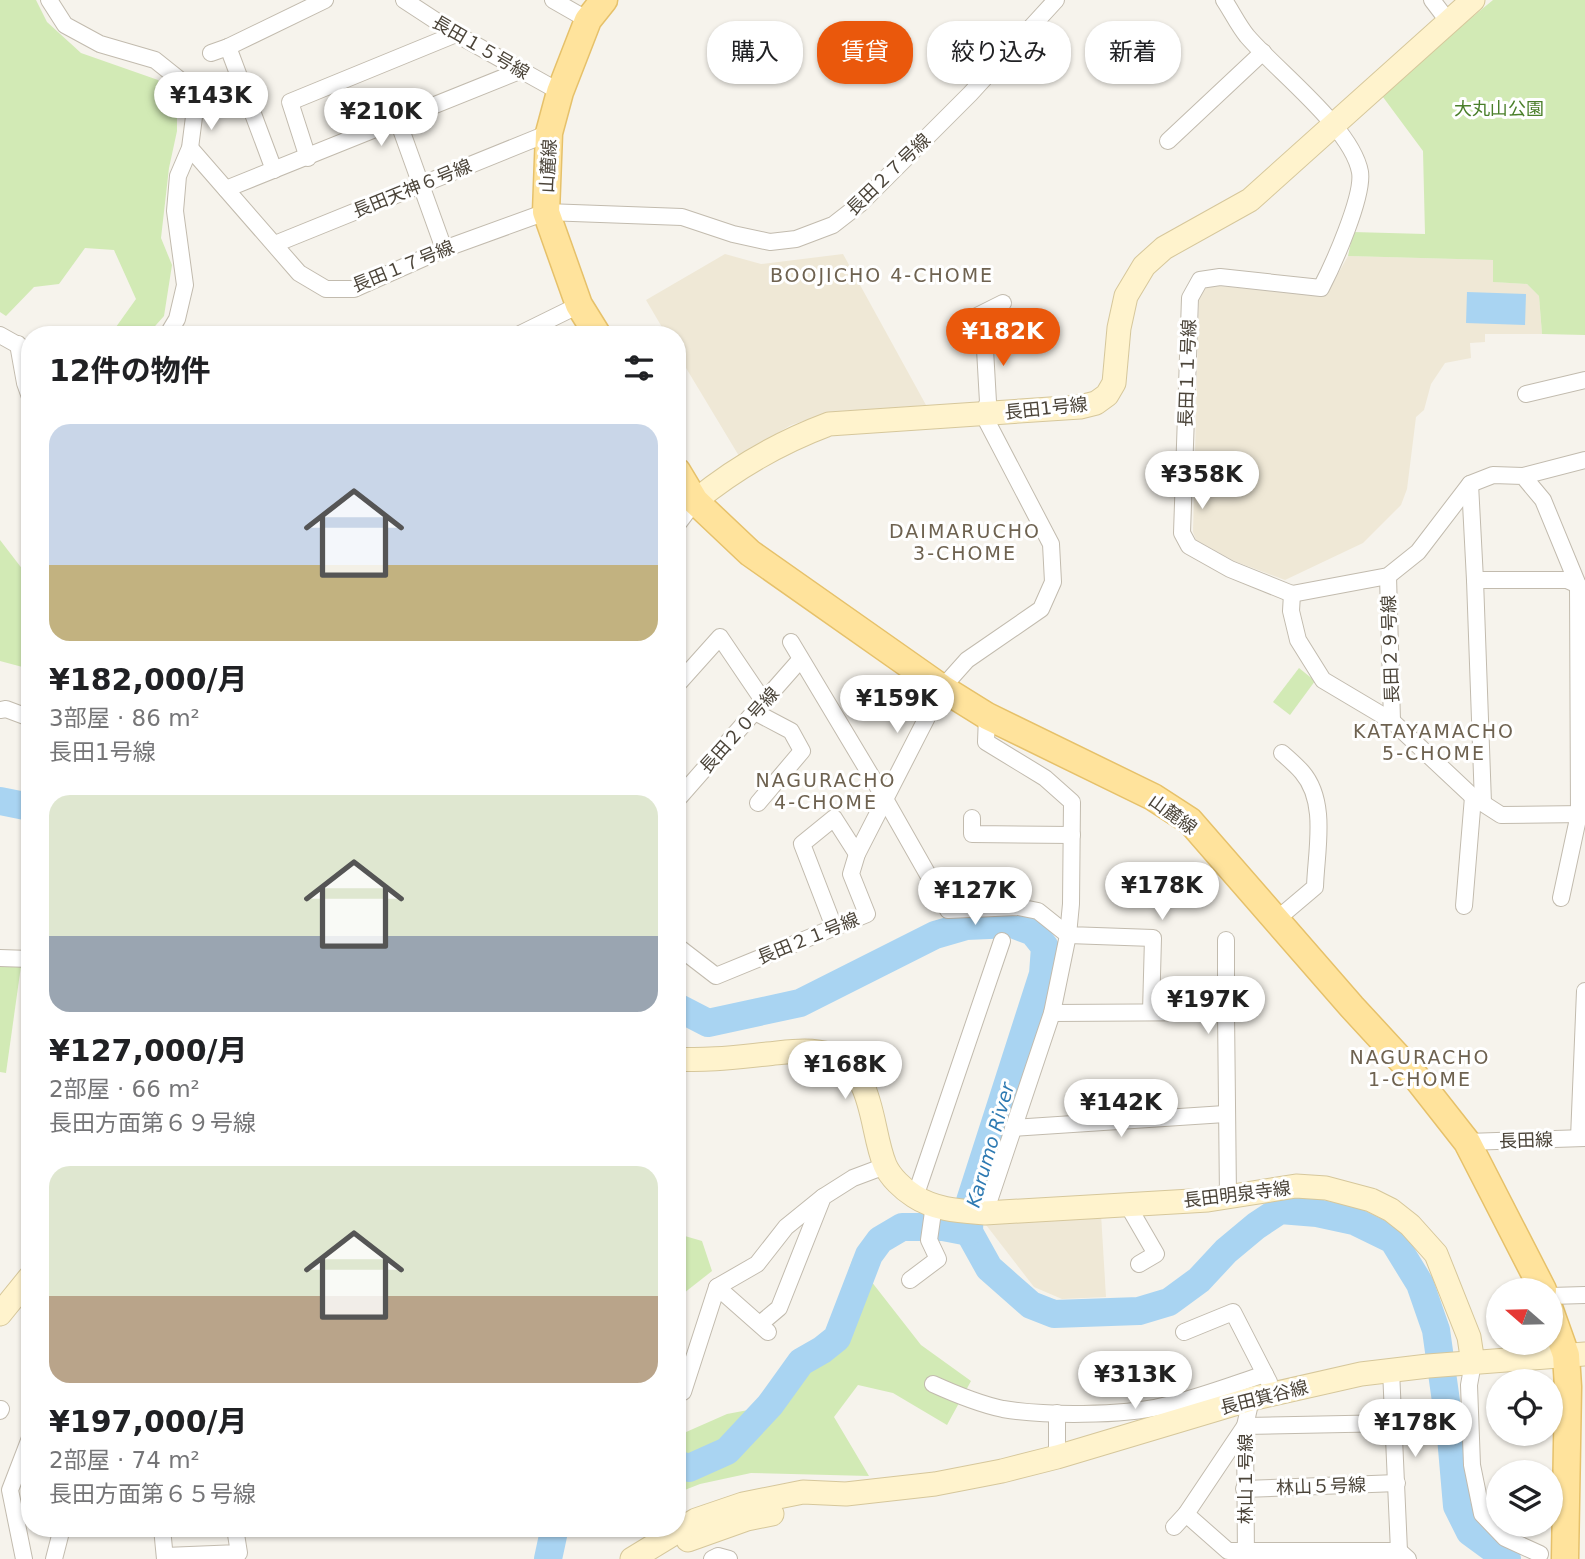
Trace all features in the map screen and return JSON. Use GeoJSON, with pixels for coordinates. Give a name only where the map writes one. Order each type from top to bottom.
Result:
{"type":"FeatureCollection","features":[{"type":"Feature","properties":{"kind":"main road","name":"山麓線"},"geometry":{"type":"LineString","coordinates":[[592,326],[579,305],[545,212],[549,133],[560,92],[596,10]]}},
{"type":"Feature","properties":{"kind":"main road","name":"山麓線"},"geometry":{"type":"LineString","coordinates":[[686,486],[695,501],[750,553],[942,688],[987,716],[1153,797],[1189,821],[1412,1072],[1467,1142],[1537,1278]]}},
{"type":"Feature","properties":{"kind":"main road"},"geometry":{"type":"LineString","coordinates":[[1553,1556],[1576,1436],[1568,1387],[1575,1355],[1563,1333]]}},
{"type":"Feature","properties":{"kind":"street"},"geometry":{"type":"LineString","coordinates":[[49,0],[65,25],[100,44],[155,60],[180,80],[195,109],[190,148],[178,176],[175,211],[184,285],[177,319],[172,326]]}},
{"type":"Feature","properties":{"kind":"street"},"geometry":{"type":"LineString","coordinates":[[211,53],[325,0]]}},
{"type":"Feature","properties":{"kind":"street","name":"長田１５号線"},"geometry":{"type":"LineString","coordinates":[[404,0],[456,34],[560,92]]}},
{"type":"Feature","properties":{"kind":"street"},"geometry":{"type":"LineString","coordinates":[[553,0],[596,10]]}},
{"type":"Feature","properties":{"kind":"street","name":"長田２７号線"},"geometry":{"type":"LineString","coordinates":[[545,212],[682,217],[733,234],[770,242],[796,239],[833,225],[860,204],[970,94],[1056,0]]}},
{"type":"Feature","properties":{"kind":"street"},"geometry":{"type":"LineString","coordinates":[[1224,0],[1246,35],[1334,126]]}},
{"type":"Feature","properties":{"kind":"street"},"geometry":{"type":"LineString","coordinates":[[1432,0],[1448,21]]}},
{"type":"Feature","properties":{"kind":"street","name":"長田1号線"},"geometry":{"type":"LineString","coordinates":[[695,501],[714,485],[797,436],[829,424],[1080,407],[1096,403],[1107,395],[1114,383],[1119,328],[1126,296],[1144,266],[1164,248],[1250,200],[1473,0]]}},
{"type":"Feature","properties":{"kind":"street"},"geometry":{"type":"LineString","coordinates":[[308,158],[290,102],[456,34]]}},
{"type":"Feature","properties":{"kind":"street"},"geometry":{"type":"LineString","coordinates":[[228,47],[274,170]]}},
{"type":"Feature","properties":{"kind":"street"},"geometry":{"type":"LineString","coordinates":[[1168,142],[1263,52]]}},
{"type":"Feature","properties":{"kind":"street"},"geometry":{"type":"LineString","coordinates":[[226,189],[522,70]]}},
{"type":"Feature","properties":{"kind":"street"},"geometry":{"type":"LineString","coordinates":[[398,121],[444,249]]}},
{"type":"Feature","properties":{"kind":"street","name":"長田１１号線"},"geometry":{"type":"LineString","coordinates":[[1292,594],[1230,569],[1189,546],[1182,533],[1190,298],[1200,280],[1220,277],[1321,288],[1333,265],[1356,200],[1361,173],[1354,154],[1334,126]]}},
{"type":"Feature","properties":{"kind":"street","name":"長田天神６号線"},"geometry":{"type":"LineString","coordinates":[[275,244],[549,133]]}},
{"type":"Feature","properties":{"kind":"street","name":"長田１７号線"},"geometry":{"type":"LineString","coordinates":[[190,148],[299,273],[326,289],[354,289],[444,249],[545,212]]}},
{"type":"Feature","properties":{"kind":"street"},"geometry":{"type":"LineString","coordinates":[[957,326],[1003,303]]}},
{"type":"Feature","properties":{"kind":"street"},"geometry":{"type":"LineString","coordinates":[[538,326],[579,305]]}},
{"type":"Feature","properties":{"kind":"street"},"geometry":{"type":"LineString","coordinates":[[983,314],[988,402],[983,414]]}},
{"type":"Feature","properties":{"kind":"street"},"geometry":{"type":"LineString","coordinates":[[0,335],[21,347]]}},
{"type":"Feature","properties":{"kind":"street"},"geometry":{"type":"LineString","coordinates":[[1526,394],[1585,380]]}},
{"type":"Feature","properties":{"kind":"street","name":"長田２１号線"},"geometry":{"type":"LineString","coordinates":[[686,953],[716,976],[867,914],[851,874],[857,854],[942,688],[967,660],[1041,609],[1053,582],[1051,544],[983,414]]}},
{"type":"Feature","properties":{"kind":"street"},"geometry":{"type":"LineString","coordinates":[[1582,814],[1501,815],[1478,800],[1392,721],[1322,680],[1298,640],[1291,611],[1292,594],[1388,576],[1418,552],[1470,484],[1493,475],[1523,476],[1585,460]]}},
{"type":"Feature","properties":{"kind":"street"},"geometry":{"type":"LineString","coordinates":[[1523,476],[1543,500],[1581,582],[1582,814],[1561,898]]}},
{"type":"Feature","properties":{"kind":"street"},"geometry":{"type":"LineString","coordinates":[[1464,906],[1478,800],[1475,580],[1470,484]]}},
{"type":"Feature","properties":{"kind":"street"},"geometry":{"type":"LineString","coordinates":[[686,513],[695,501]]}},
{"type":"Feature","properties":{"kind":"street","name":"長田２９号線"},"geometry":{"type":"LineString","coordinates":[[1388,576],[1392,721]]}},
{"type":"Feature","properties":{"kind":"street"},"geometry":{"type":"LineString","coordinates":[[1475,580],[1581,582]]}},
{"type":"Feature","properties":{"kind":"street"},"geometry":{"type":"LineString","coordinates":[[686,675],[720,637],[760,707],[791,731],[802,751],[758,803]]}},
{"type":"Feature","properties":{"kind":"street"},"geometry":{"type":"LineString","coordinates":[[790,642],[885,799],[948,910],[1018,907],[1038,911],[1068,935],[1153,938],[1152,1012]]}},
{"type":"Feature","properties":{"kind":"street","name":"長田２０号線"},"geometry":{"type":"LineString","coordinates":[[686,790],[800,660]]}},
{"type":"Feature","properties":{"kind":"street"},"geometry":{"type":"LineString","coordinates":[[0,710],[6,709],[21,715]]}},
{"type":"Feature","properties":{"kind":"street"},"geometry":{"type":"LineString","coordinates":[[985,1213],[1052,1013],[1068,935],[1073,802],[1045,778],[986,742],[987,716]]}},
{"type":"Feature","properties":{"kind":"street"},"geometry":{"type":"LineString","coordinates":[[1276,920],[1314,887],[1318,813],[1313,790],[1303,774],[1282,753]]}},
{"type":"Feature","properties":{"kind":"street"},"geometry":{"type":"LineString","coordinates":[[834,927],[802,844],[834,818],[857,854]]}},
{"type":"Feature","properties":{"kind":"street"},"geometry":{"type":"LineString","coordinates":[[972,818],[972,834],[1072,835]]}},
{"type":"Feature","properties":{"kind":"street"},"geometry":{"type":"LineString","coordinates":[[1226,940],[1228,1197]]}},
{"type":"Feature","properties":{"kind":"street"},"geometry":{"type":"LineString","coordinates":[[910,1280],[938,1259],[929,1240],[933,1214],[1002,941]]}},
{"type":"Feature","properties":{"kind":"street"},"geometry":{"type":"LineString","coordinates":[[0,958],[21,959]]}},
{"type":"Feature","properties":{"kind":"street"},"geometry":{"type":"LineString","coordinates":[[1582,1138],[1585,990]]}},
{"type":"Feature","properties":{"kind":"street"},"geometry":{"type":"LineString","coordinates":[[1052,1013],[1226,1012]]}},
{"type":"Feature","properties":{"kind":"street"},"geometry":{"type":"LineString","coordinates":[[686,1059],[805,1050],[834,1056],[854,1072],[863,1084],[886,1166],[901,1186],[933,1214]]}},
{"type":"Feature","properties":{"kind":"street"},"geometry":{"type":"LineString","coordinates":[[1013,1128],[1226,1114]]}},
{"type":"Feature","properties":{"kind":"street","name":"長田線"},"geometry":{"type":"LineString","coordinates":[[1467,1142],[1582,1138]]}},
{"type":"Feature","properties":{"kind":"street"},"geometry":{"type":"LineString","coordinates":[[686,1383],[717,1287],[757,1264],[786,1227],[823,1197],[853,1178],[886,1166]]}},
{"type":"Feature","properties":{"kind":"street","name":"長田明泉寺線"},"geometry":{"type":"LineString","coordinates":[[933,1214],[1208,1200],[1296,1186],[1326,1188],[1371,1200],[1391,1210],[1423,1237],[1436,1254],[1469,1336],[1467,1363]]}},
{"type":"Feature","properties":{"kind":"street"},"geometry":{"type":"LineString","coordinates":[[717,1287],[764,1328],[779,1308],[823,1197]]}},
{"type":"Feature","properties":{"kind":"street"},"geometry":{"type":"LineString","coordinates":[[1127,1204],[1156,1254],[1139,1264]]}},
{"type":"Feature","properties":{"kind":"street"},"geometry":{"type":"LineString","coordinates":[[0,1314],[21,1288]]}},
{"type":"Feature","properties":{"kind":"street"},"geometry":{"type":"LineString","coordinates":[[1563,1296],[1585,1295]]}},
{"type":"Feature","properties":{"kind":"street"},"geometry":{"type":"LineString","coordinates":[[933,1384],[967,1399],[1003,1409],[1127,1412],[1270,1384],[1233,1312],[1184,1332]]}},
{"type":"Feature","properties":{"kind":"street","name":"長田箕谷線"},"geometry":{"type":"LineString","coordinates":[[686,1526],[716,1511],[803,1492],[846,1494],[935,1484],[1057,1457],[1251,1399],[1270,1384],[1428,1366],[1575,1355]]}},
{"type":"Feature","properties":{"kind":"street"},"geometry":{"type":"LineString","coordinates":[[1467,1363],[1472,1465],[1482,1514],[1505,1538],[1553,1556]]}},
{"type":"Feature","properties":{"kind":"street"},"geometry":{"type":"LineString","coordinates":[[1186,1514],[1228,1552],[1245,1555],[1404,1555],[1391,1370]]}},
{"type":"Feature","properties":{"kind":"street","name":"林山１号線"},"geometry":{"type":"LineString","coordinates":[[1245,1555],[1245,1426],[1251,1399]]}},
{"type":"Feature","properties":{"kind":"street"},"geometry":{"type":"LineString","coordinates":[[1057,1412],[1057,1457]]}},
{"type":"Feature","properties":{"kind":"street"},"geometry":{"type":"LineString","coordinates":[[1174,1527],[1186,1514],[1245,1426],[1395,1423]]}},
{"type":"Feature","properties":{"kind":"street"},"geometry":{"type":"LineString","coordinates":[[21,1461],[10,1489],[7,1511],[24,1559]]}},
{"type":"Feature","properties":{"kind":"street","name":"林山５号線"},"geometry":{"type":"LineString","coordinates":[[1244,1489],[1397,1483]]}},
{"type":"Feature","properties":{"kind":"street","name":"長田箕谷線"},"geometry":{"type":"LineString","coordinates":[[651,1559],[679,1543],[712,1530],[747,1519],[805,1508],[846,1494]]}},
{"type":"Feature","properties":{"kind":"street"},"geometry":{"type":"LineString","coordinates":[[54,1559],[60,1537]]}},
{"type":"Feature","properties":{"kind":"street"},"geometry":{"type":"LineString","coordinates":[[163,1537],[165,1558],[239,1553],[236,1537]]}},
{"type":"Feature","properties":{"kind":"street","name":"長田箕谷線"},"geometry":{"type":"LineString","coordinates":[[632,1559],[668,1537]]}},
{"type":"Feature","properties":{"kind":"street"},"geometry":{"type":"LineString","coordinates":[[712,1559],[718,1556],[729,1559]]}},
{"type":"Feature","properties":{"kind":"shaded area"},"geometry":{"type":"Polygon","coordinates":[[[725,254],[761,264],[843,254],[926,405],[825,414],[791,425],[739,456],[686,368],[686,326],[661,326],[646,300],[725,254]]]}},
{"type":"Feature","properties":{"kind":"shaded area"},"geometry":{"type":"Polygon","coordinates":[[[1348,256],[1493,260],[1494,282],[1527,284],[1539,296],[1542,334],[1485,334],[1485,342],[1470,343],[1471,358],[1445,363],[1431,384],[1424,410],[1416,417],[1407,489],[1401,505],[1363,543],[1285,580],[1234,561],[1196,540],[1193,532],[1199,297],[1204,288],[1219,286],[1323,296],[1348,256]]]}},
{"type":"Feature","properties":{"kind":"shaded area"},"geometry":{"type":"Polygon","coordinates":[[[1101,1214],[1106,1297],[1062,1299],[1034,1287],[983,1221],[1101,1214]]]}},
{"type":"Feature","properties":{"kind":"green space"},"geometry":{"type":"Polygon","coordinates":[[[0,0],[36,0],[47,22],[81,53],[158,80],[177,103],[177,131],[169,168],[161,238],[172,265],[164,316],[155,326],[117,326],[136,299],[114,250],[85,248],[59,284],[34,287],[6,316],[0,312],[0,0]]]}},
{"type":"Feature","properties":{"kind":"green space","name":"大丸山公園"},"geometry":{"type":"Polygon","coordinates":[[[1493,0],[1585,0],[1585,335],[1542,334],[1539,296],[1527,284],[1493,282],[1493,260],[1348,256],[1353,232],[1425,234],[1423,151],[1380,93],[1493,0]]]}},
{"type":"Feature","properties":{"kind":"green space"},"geometry":{"type":"Polygon","coordinates":[[[0,540],[21,567],[21,667],[0,661],[0,540]]]}},
{"type":"Feature","properties":{"kind":"green space"},"geometry":{"type":"Polygon","coordinates":[[[1299,668],[1315,681],[1290,715],[1273,702],[1299,668]]]}},
{"type":"Feature","properties":{"kind":"green space"},"geometry":{"type":"Polygon","coordinates":[[[0,964],[21,966],[6,1073],[0,1072],[0,964]]]}},
{"type":"Feature","properties":{"kind":"green space"},"geometry":{"type":"Polygon","coordinates":[[[686,1236],[702,1241],[712,1271],[686,1291],[686,1236]]]}},
{"type":"Feature","properties":{"kind":"green space"},"geometry":{"type":"Polygon","coordinates":[[[853,1258],[921,1345],[971,1381],[947,1425],[893,1393],[858,1385],[834,1417],[869,1476],[751,1473],[686,1489],[686,1432],[727,1414],[774,1405],[791,1357],[828,1330],[853,1258]]]}},
{"type":"Feature","properties":{"kind":"water"},"geometry":{"type":"Polygon","coordinates":[[[1467,292],[1526,294],[1525,325],[1466,323],[1467,292]]]}},
{"type":"Feature","properties":{"kind":"waterway","name":"Karumo River"},"geometry":{"type":"LineString","coordinates":[[0,801],[21,805]]}},
{"type":"Feature","properties":{"kind":"waterway","name":"Karumo River"},"geometry":{"type":"LineString","coordinates":[[686,1012],[708,1023],[800,1003],[935,935],[966,926],[1012,924],[1033,932],[1045,947],[1043,974],[970,1201],[969,1232],[989,1268],[1031,1305],[1054,1314],[1139,1311],[1169,1302],[1199,1280],[1226,1251],[1256,1226],[1280,1210],[1317,1213],[1354,1221],[1393,1240],[1420,1284],[1436,1330],[1451,1437],[1457,1506],[1470,1532],[1507,1559]]}},
{"type":"Feature","properties":{"kind":"waterway"},"geometry":{"type":"LineString","coordinates":[[686,1467],[727,1451],[770,1405],[801,1362],[837,1338],[869,1255],[880,1240],[902,1227],[943,1227],[969,1232]]}},
{"type":"Feature","properties":{"kind":"waterway"},"geometry":{"type":"LineString","coordinates":[[548,1559],[553,1537]]}},
{"type":"Feature","properties":{"kind":"district","name":"BOOJICHO 4-CHOME"},"geometry":{"type":"Point","coordinates":[882,275]}},
{"type":"Feature","properties":{"kind":"district","name":"DAIMARUCHO 3-CHOME"},"geometry":{"type":"Point","coordinates":[965,542]}},
{"type":"Feature","properties":{"kind":"district","name":"KATAYAMACHO 5-CHOME"},"geometry":{"type":"Point","coordinates":[1434,742]}},
{"type":"Feature","properties":{"kind":"district","name":"NAGURACHO 4-CHOME"},"geometry":{"type":"Point","coordinates":[826,791]}},
{"type":"Feature","properties":{"kind":"district","name":"NAGURACHO 1-CHOME"},"geometry":{"type":"Point","coordinates":[1420,1068]}}]}
